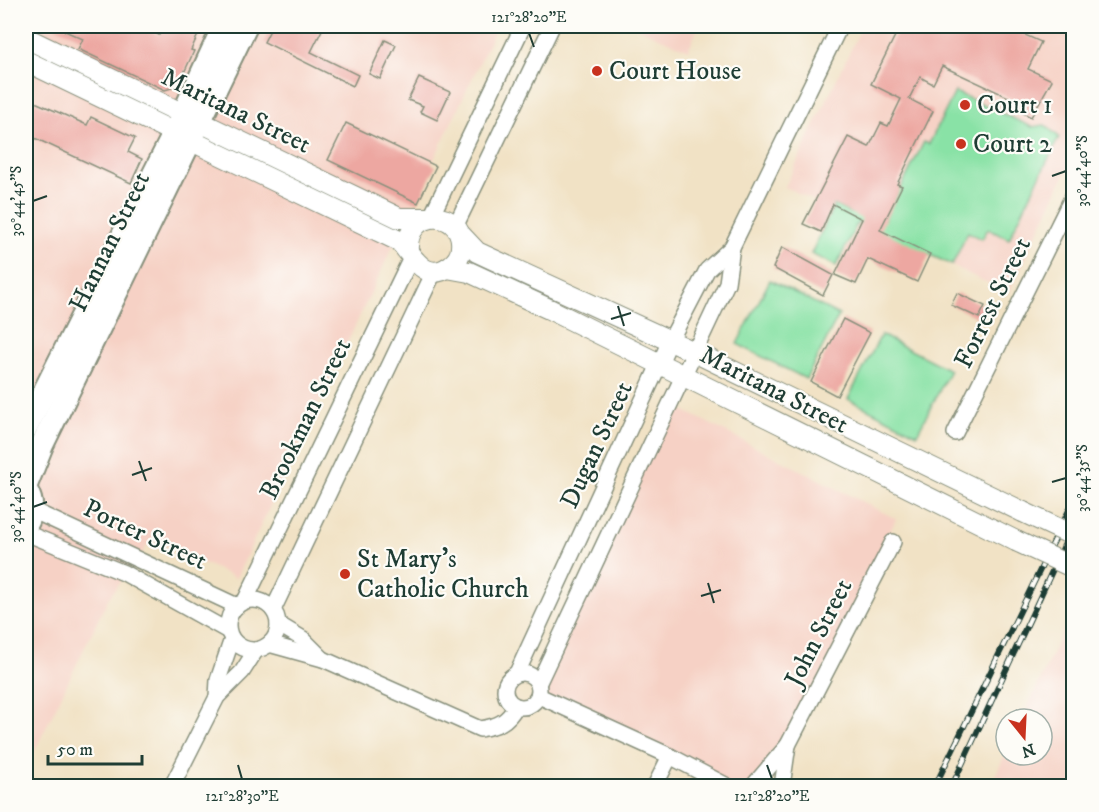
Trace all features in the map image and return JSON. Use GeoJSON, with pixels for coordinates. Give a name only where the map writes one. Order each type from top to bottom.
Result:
{"type":"FeatureCollection","features":[{"type":"Feature","properties":{"kind":"highway","name":"Hannan Street"},"geometry":{"type":"LineString","coordinates":[[26,485],[42,445],[187,129],[224,26]]}},
{"type":"Feature","properties":{"kind":"highway","name":"Hannan Street"},"geometry":{"type":"LineString","coordinates":[[26,428],[187,129],[246,26]]}},
{"type":"Feature","properties":{"kind":"main road","name":"Maritana Street"},"geometry":{"type":"LineString","coordinates":[[26,38],[187,129],[399,241],[409,254]]}},
{"type":"Feature","properties":{"kind":"main road","name":"Maritana Street"},"geometry":{"type":"LineString","coordinates":[[26,61],[399,218],[429,218]]}},
{"type":"Feature","properties":{"kind":"main road"},"geometry":{"type":"LineString","coordinates":[[429,218],[449,221],[458,230],[460,253],[441,270],[417,265],[409,254],[410,233],[415,225],[429,218]]}},
{"type":"Feature","properties":{"kind":"main road","name":"Maritana Street"},"geometry":{"type":"LineString","coordinates":[[458,230],[477,252],[692,351],[1074,536]]}},
{"type":"Feature","properties":{"kind":"main road","name":"Maritana Street"},"geometry":{"type":"LineString","coordinates":[[441,270],[469,272],[661,363],[1074,568]]}},
{"type":"Feature","properties":{"kind":"street"},"geometry":{"type":"LineString","coordinates":[[429,218],[523,26]]}},
{"type":"Feature","properties":{"kind":"street"},"geometry":{"type":"LineString","coordinates":[[458,230],[481,174],[552,26]]}},
{"type":"Feature","properties":{"kind":"street","name":"Dugan Street"},"geometry":{"type":"LineString","coordinates":[[539,689],[692,351],[727,283],[732,247],[840,26]]}},
{"type":"Feature","properties":{"kind":"street"},"geometry":{"type":"LineString","coordinates":[[457,164],[481,174]]}},
{"type":"Feature","properties":{"kind":"street","name":"Forrest Street"},"geometry":{"type":"LineString","coordinates":[[955,433],[1074,194]]}},
{"type":"Feature","properties":{"kind":"street","name":"Dugan Street"},"geometry":{"type":"LineString","coordinates":[[517,672],[670,341],[707,270],[732,247]]}},
{"type":"Feature","properties":{"kind":"street","name":"Brookman Street"},"geometry":{"type":"LineString","coordinates":[[241,603],[409,254]]}},
{"type":"Feature","properties":{"kind":"street","name":"Brookman Street"},"geometry":{"type":"LineString","coordinates":[[275,617],[441,270]]}},
{"type":"Feature","properties":{"kind":"street","name":"Porter Street"},"geometry":{"type":"LineString","coordinates":[[28,508],[241,603]]}},
{"type":"Feature","properties":{"kind":"street","name":"Porter Street"},"geometry":{"type":"LineString","coordinates":[[26,533],[124,573],[230,635]]}},
{"type":"Feature","properties":{"kind":"street","name":"John Street"},"geometry":{"type":"LineString","coordinates":[[753,786],[789,745],[893,543]]}},
{"type":"Feature","properties":{"kind":"street"},"geometry":{"type":"LineString","coordinates":[[217,697],[218,680],[230,635],[231,612],[241,603],[263,602],[275,617],[303,639],[323,659]]}},
{"type":"Feature","properties":{"kind":"street"},"geometry":{"type":"LineString","coordinates":[[171,786],[217,697],[242,672],[262,647],[277,634],[275,617]]}},
{"type":"Feature","properties":{"kind":"street"},"geometry":{"type":"LineString","coordinates":[[230,635],[238,646],[262,647],[323,659],[480,729],[497,726],[509,719],[516,706]]}},
{"type":"Feature","properties":{"kind":"street"},"geometry":{"type":"LineString","coordinates":[[539,689],[534,704],[525,708],[508,701],[505,693],[510,677],[517,672],[530,674],[539,689],[727,786]]}},
{"type":"Feature","properties":{"kind":"street","name":"John Street"},"geometry":{"type":"LineString","coordinates":[[782,786],[789,745]]}},
{"type":"Feature","properties":{"kind":"street"},"geometry":{"type":"LineString","coordinates":[[655,786],[670,756]]}},
{"type":"Feature","properties":{"kind":"shaded area"},"geometry":{"type":"Polygon","coordinates":[[[26,26],[497,26],[236,578],[152,539],[108,599],[26,769],[26,26]]]}},
{"type":"Feature","properties":{"kind":"shaded area"},"geometry":{"type":"Polygon","coordinates":[[[634,26],[699,26],[688,50],[634,26]]]}},
{"type":"Feature","properties":{"kind":"shaded area"},"geometry":{"type":"Polygon","coordinates":[[[862,26],[1073,26],[1073,157],[1009,293],[785,187],[862,26]]]}},
{"type":"Feature","properties":{"kind":"shaded area"},"geometry":{"type":"Polygon","coordinates":[[[669,403],[896,519],[768,786],[727,786],[539,696],[539,682],[669,403]]]}},
{"type":"Feature","properties":{"kind":"shaded area"},"geometry":{"type":"Polygon","coordinates":[[[1073,609],[1073,786],[990,786],[999,767],[1054,767],[1054,707],[1028,707],[1073,609]]]}},
{"type":"Feature","properties":{"kind":"green space"},"geometry":{"type":"Polygon","coordinates":[[[955,92],[1032,127],[1045,125],[1059,137],[1009,239],[988,229],[982,239],[968,232],[952,265],[858,222],[836,266],[811,254],[834,205],[850,213],[884,221],[924,142],[929,144],[955,92]]]}},
{"type":"Feature","properties":{"kind":"green space"},"geometry":{"type":"Polygon","coordinates":[[[770,280],[839,315],[806,379],[737,344],[770,280]]]}},
{"type":"Feature","properties":{"kind":"green space"},"geometry":{"type":"Polygon","coordinates":[[[881,335],[950,370],[917,434],[848,399],[881,335]]]}},
{"type":"Feature","properties":{"kind":"building"},"geometry":{"type":"Polygon","coordinates":[[[54,26],[140,26],[159,35],[163,26],[202,26],[191,50],[194,51],[178,86],[165,90],[78,49],[83,39],[54,26]]]}},
{"type":"Feature","properties":{"kind":"building"},"geometry":{"type":"Polygon","coordinates":[[[272,26],[324,26],[311,52],[358,75],[353,86],[264,42],[272,26]]]}},
{"type":"Feature","properties":{"kind":"building"},"geometry":{"type":"Polygon","coordinates":[[[900,26],[1005,26],[1041,42],[1028,69],[1052,80],[1031,117],[1013,108],[1017,101],[942,66],[933,84],[920,77],[909,99],[933,111],[897,184],[902,186],[880,230],[930,254],[917,282],[868,259],[856,284],[835,275],[862,219],[833,204],[821,232],[803,224],[848,137],[869,147],[881,123],[888,126],[901,99],[871,84],[900,26]]]}},
{"type":"Feature","properties":{"kind":"building"},"geometry":{"type":"Polygon","coordinates":[[[385,40],[396,45],[380,79],[369,74],[385,40]]]}},
{"type":"Feature","properties":{"kind":"building"},"geometry":{"type":"Polygon","coordinates":[[[419,78],[450,92],[437,120],[420,112],[423,106],[408,100],[419,78]]]}},
{"type":"Feature","properties":{"kind":"building"},"geometry":{"type":"Polygon","coordinates":[[[26,98],[87,125],[91,117],[135,138],[128,152],[142,159],[131,183],[26,134],[26,98]]]}},
{"type":"Feature","properties":{"kind":"building"},"geometry":{"type":"Polygon","coordinates":[[[346,123],[436,166],[418,203],[328,160],[346,123]]]}},
{"type":"Feature","properties":{"kind":"building"},"geometry":{"type":"Polygon","coordinates":[[[782,247],[833,275],[823,295],[773,268],[782,247]]]}},
{"type":"Feature","properties":{"kind":"building"},"geometry":{"type":"Polygon","coordinates":[[[957,293],[985,306],[979,318],[951,305],[957,293]]]}},
{"type":"Feature","properties":{"kind":"building"},"geometry":{"type":"Polygon","coordinates":[[[843,319],[870,333],[837,396],[811,382],[843,319]]]}},
{"type":"Feature","properties":{"kind":"railway"},"geometry":{"type":"LineString","coordinates":[[935,786],[1074,500]]}},
{"type":"Feature","properties":{"kind":"railway"},"geometry":{"type":"LineString","coordinates":[[952,786],[1074,524]]}},
{"type":"Feature","properties":{"kind":"place","name":"Court House"},"geometry":{"type":"Point","coordinates":[597,71]}},
{"type":"Feature","properties":{"kind":"place","name":"Court 1"},"geometry":{"type":"Point","coordinates":[965,105]}},
{"type":"Feature","properties":{"kind":"place","name":"Court 2"},"geometry":{"type":"Point","coordinates":[961,144]}},
{"type":"Feature","properties":{"kind":"place","name":"St Mary's Catholic Church"},"geometry":{"type":"Point","coordinates":[345,574]}}]}
